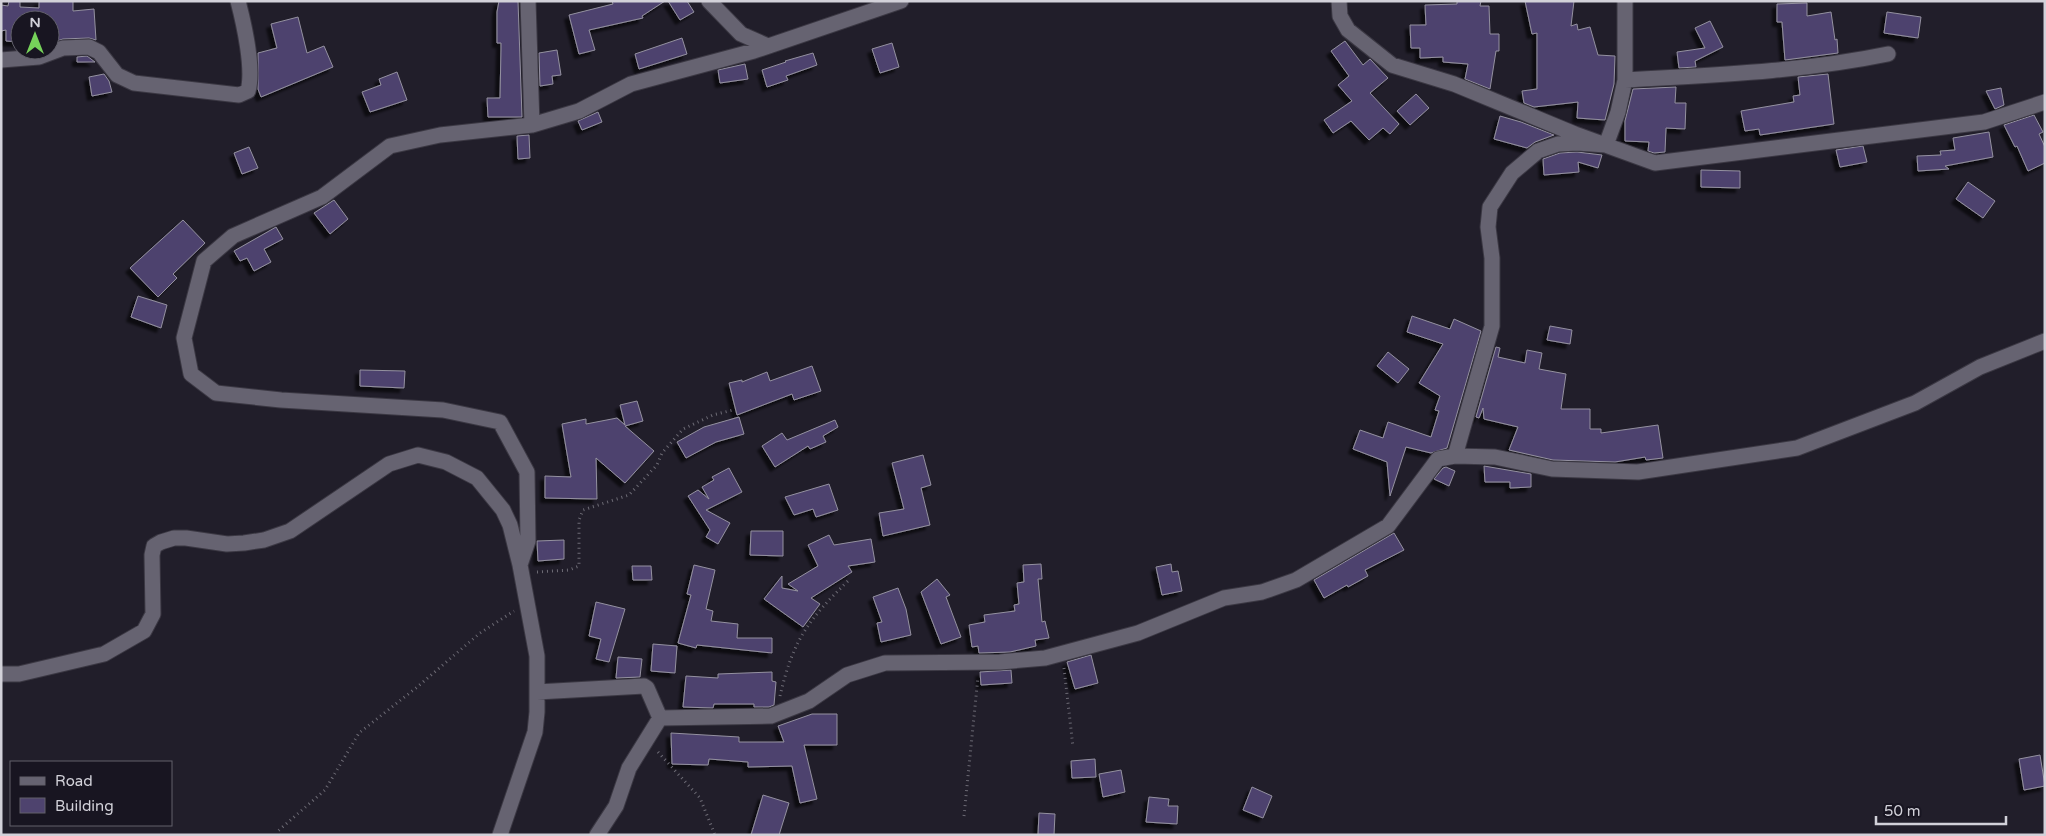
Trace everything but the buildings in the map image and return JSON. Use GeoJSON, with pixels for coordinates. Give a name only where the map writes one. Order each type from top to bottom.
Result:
{"type":"FeatureCollection","features":[{"type":"Feature","properties":{"kind":"street"},"geometry":{"type":"LineString","coordinates":[[1,60],[39,57],[63,48],[89,47],[99,52],[117,75],[134,83],[238,95],[244,94],[250,86],[248,58],[238,1]]}},
{"type":"Feature","properties":{"kind":"street"},"geometry":{"type":"LineString","coordinates":[[528,1],[532,125]]}},
{"type":"Feature","properties":{"kind":"street"},"geometry":{"type":"LineString","coordinates":[[709,1],[741,34],[768,46]]}},
{"type":"Feature","properties":{"kind":"street"},"geometry":{"type":"LineString","coordinates":[[520,569],[528,541],[527,472],[500,422],[443,410],[281,400],[216,393],[191,374],[184,338],[204,261],[233,236],[322,197],[390,146],[440,135],[532,125],[579,111],[631,84],[768,46],[900,1]]}},
{"type":"Feature","properties":{"kind":"street"},"geometry":{"type":"LineString","coordinates":[[1339,1],[1340,16],[1348,30],[1392,65],[1454,84],[1655,163],[1984,122],[2045,102]]}},
{"type":"Feature","properties":{"kind":"street"},"geometry":{"type":"LineString","coordinates":[[1606,145],[1618,112],[1625,80],[1625,1]]}},
{"type":"Feature","properties":{"kind":"street"},"geometry":{"type":"LineString","coordinates":[[1625,80],[1743,74],[1815,67],[1888,54]]}},
{"type":"Feature","properties":{"kind":"street"},"geometry":{"type":"LineString","coordinates":[[1455,456],[1492,326],[1492,258],[1488,227],[1490,207],[1512,173],[1538,151],[1558,144],[1606,145]]}},
{"type":"Feature","properties":{"kind":"street"},"geometry":{"type":"LineString","coordinates":[[660,718],[771,716],[809,702],[847,675],[885,662],[980,662],[1045,658],[1138,633],[1224,598],[1262,592],[1296,580],[1388,526],[1438,459],[1455,456],[1495,458],[1552,469],[1638,472],[1797,448],[1914,403],[1980,367],[2045,340]]}},
{"type":"Feature","properties":{"kind":"street"},"geometry":{"type":"LineString","coordinates":[[1,674],[19,674],[104,654],[144,631],[153,614],[152,554],[154,546],[160,542],[174,538],[186,538],[227,544],[244,543],[273,537],[290,531],[389,464],[418,455],[446,462],[477,478],[503,510],[510,525],[537,656],[535,732],[500,835]]}},
{"type":"Feature","properties":{"kind":"street"},"geometry":{"type":"LineString","coordinates":[[537,692],[644,686],[647,688],[660,718]]}},
{"type":"Feature","properties":{"kind":"street"},"geometry":{"type":"LineString","coordinates":[[597,835],[616,806],[629,768],[660,718]]}},
{"type":"Feature","properties":{"kind":"path"},"geometry":{"type":"LineString","coordinates":[[520,569],[569,570],[579,566],[579,520],[583,510],[629,495],[657,465],[662,453],[684,429],[713,415],[733,410]]}},
{"type":"Feature","properties":{"kind":"path"},"geometry":{"type":"LineString","coordinates":[[776,714],[789,660],[797,643],[811,620],[849,580]]}},
{"type":"Feature","properties":{"kind":"path"},"geometry":{"type":"LineString","coordinates":[[279,835],[278,831],[325,790],[359,733],[480,634],[527,602]]}},
{"type":"Feature","properties":{"kind":"path"},"geometry":{"type":"LineString","coordinates":[[1063,653],[1067,706],[1073,747]]}},
{"type":"Feature","properties":{"kind":"path"},"geometry":{"type":"LineString","coordinates":[[964,816],[980,662]]}},
{"type":"Feature","properties":{"kind":"path"},"geometry":{"type":"LineString","coordinates":[[646,738],[700,798],[715,835]]}}]}
